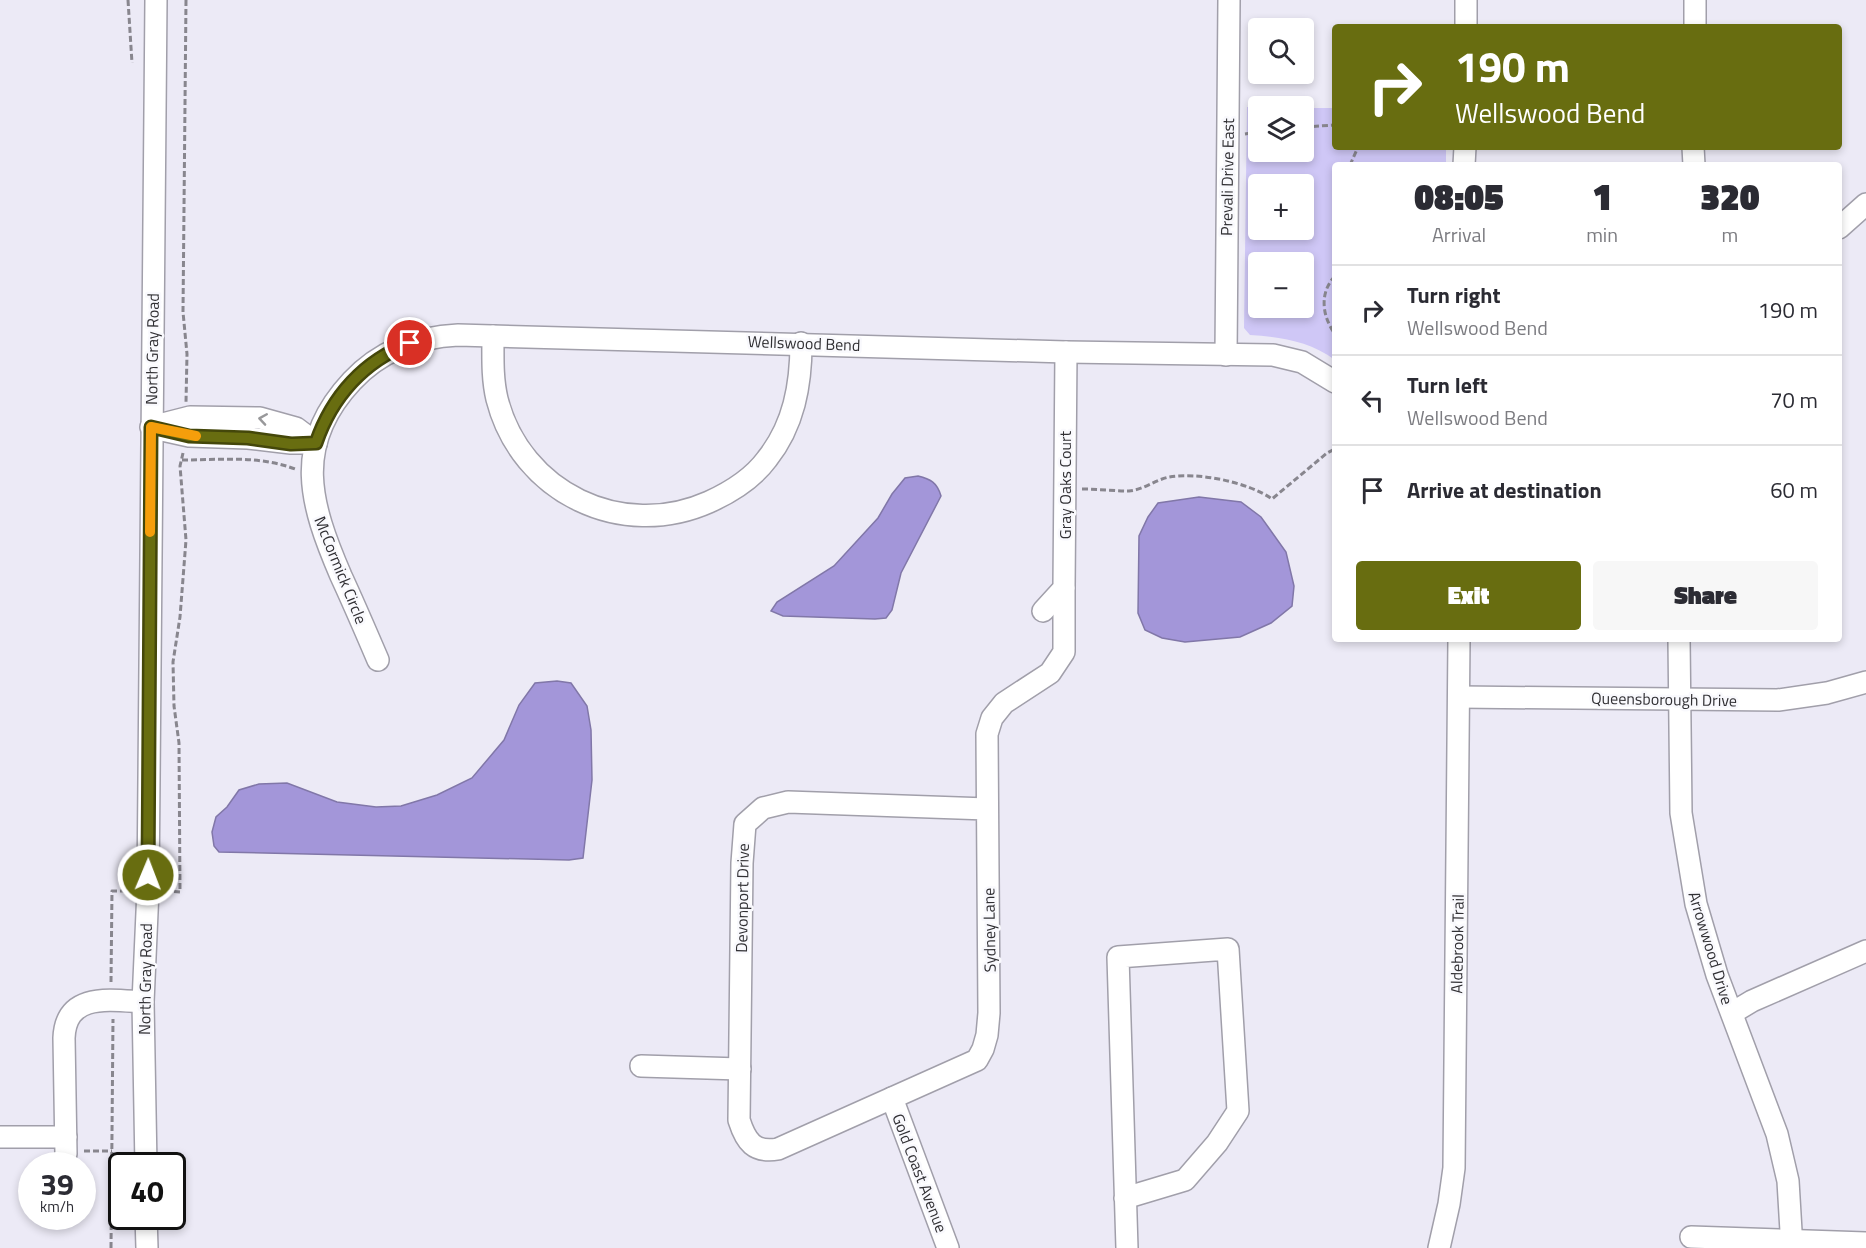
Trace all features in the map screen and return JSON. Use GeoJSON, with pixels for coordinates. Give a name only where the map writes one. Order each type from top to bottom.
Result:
{"type":"FeatureCollection","features":[{"type":"Feature","properties":{"kind":"street","name":"North Gray Road"},"geometry":{"type":"LineString","coordinates":[[146,1152],[143,1002],[148,890],[156,0]]}},
{"type":"Feature","properties":{"kind":"street","name":"Prevali Drive East"},"geometry":{"type":"LineString","coordinates":[[1226,355],[1229,0]]}},
{"type":"Feature","properties":{"kind":"street"},"geometry":{"type":"LineString","coordinates":[[1466,0],[1466,24]]}},
{"type":"Feature","properties":{"kind":"street"},"geometry":{"type":"LineString","coordinates":[[1695,0],[1695,24]]}},
{"type":"Feature","properties":{"kind":"street"},"geometry":{"type":"LineString","coordinates":[[1842,225],[1866,204]]}},
{"type":"Feature","properties":{"kind":"street","name":"Wellswood Bend"},"geometry":{"type":"LineString","coordinates":[[316,443],[338,397],[359,374],[382,356],[403,345],[428,338],[458,335],[1066,352],[1273,355],[1290,357],[1311,366],[1332,380]]}},
{"type":"Feature","properties":{"kind":"street"},"geometry":{"type":"LineString","coordinates":[[493,336],[493,370],[497,401],[510,434],[530,463],[549,482],[573,498],[609,511],[639,516],[693,509],[722,496],[759,468],[782,437],[793,411],[801,375],[801,343]]}},
{"type":"Feature","properties":{"kind":"street","name":"Gray Oaks Court"},"geometry":{"type":"LineString","coordinates":[[1064,588],[1066,352]]}},
{"type":"Feature","properties":{"kind":"street"},"geometry":{"type":"LineString","coordinates":[[151,427],[185,427],[291,444],[316,443]]}},
{"type":"Feature","properties":{"kind":"street","name":"McCormick Circle"},"geometry":{"type":"LineString","coordinates":[[316,443],[313,460],[313,487],[322,532],[378,660]]}},
{"type":"Feature","properties":{"kind":"street"},"geometry":{"type":"LineString","coordinates":[[1043,610],[1064,588]]}},
{"type":"Feature","properties":{"kind":"street","name":"Sydney Lane"},"geometry":{"type":"LineString","coordinates":[[754,1145],[765,1151],[778,1149],[977,1060],[983,1049],[989,1013],[987,734],[992,718],[1004,703],[1050,673],[1064,652],[1064,588]]}},
{"type":"Feature","properties":{"kind":"street","name":"Aldebrook Trail"},"geometry":{"type":"LineString","coordinates":[[1439,1248],[1454,1168],[1459,642]]}},
{"type":"Feature","properties":{"kind":"street","name":"Arrowwood Drive"},"geometry":{"type":"LineString","coordinates":[[1679,642],[1681,813],[1685,846],[1696,904],[1717,975],[1777,1134],[1788,1181],[1792,1244]]}},
{"type":"Feature","properties":{"kind":"street","name":"Queensborough Drive"},"geometry":{"type":"LineString","coordinates":[[1459,697],[1794,699],[1866,682]]}},
{"type":"Feature","properties":{"kind":"street","name":"Devonport Drive"},"geometry":{"type":"LineString","coordinates":[[754,1145],[744,1137],[739,1120],[742,863],[745,824],[763,808],[788,802],[987,809]]}},
{"type":"Feature","properties":{"kind":"street"},"geometry":{"type":"LineString","coordinates":[[1125,1198],[1185,1180],[1216,1143],[1238,1111],[1228,949],[1118,957],[1125,1198],[1127,1248]]}},
{"type":"Feature","properties":{"kind":"street"},"geometry":{"type":"LineString","coordinates":[[1731,1013],[1752,1001],[1866,951]]}},
{"type":"Feature","properties":{"kind":"street"},"geometry":{"type":"LineString","coordinates":[[0,1137],[66,1145],[64,1038],[66,1022],[74,1010],[93,1001],[143,1002]]}},
{"type":"Feature","properties":{"kind":"street"},"geometry":{"type":"LineString","coordinates":[[641,1066],[740,1069]]}},
{"type":"Feature","properties":{"kind":"street","name":"Gold Coast Avenue"},"geometry":{"type":"LineString","coordinates":[[892,1098],[948,1248]]}},
{"type":"Feature","properties":{"kind":"street"},"geometry":{"type":"LineString","coordinates":[[146,1230],[147,1248]]}},
{"type":"Feature","properties":{"kind":"street"},"geometry":{"type":"LineString","coordinates":[[1691,1237],[1792,1244],[1866,1243]]}},
{"type":"Feature","properties":{"kind":"path"},"geometry":{"type":"LineString","coordinates":[[128,0],[132,63]]}},
{"type":"Feature","properties":{"kind":"path"},"geometry":{"type":"LineString","coordinates":[[180,892],[179,743],[174,706],[173,662],[180,618],[186,540],[181,460],[185,427],[187,354],[183,312],[186,0]]}},
{"type":"Feature","properties":{"kind":"path"},"geometry":{"type":"LineString","coordinates":[[1314,126],[1332,125]]}},
{"type":"Feature","properties":{"kind":"path"},"geometry":{"type":"LineString","coordinates":[[1244,134],[1248,133]]}},
{"type":"Feature","properties":{"kind":"path"},"geometry":{"type":"LineString","coordinates":[[1332,280],[1323,302],[1324,313],[1332,328]]}},
{"type":"Feature","properties":{"kind":"path"},"geometry":{"type":"LineString","coordinates":[[1081,489],[1131,491],[1167,477],[1182,476],[1243,483],[1260,490],[1272,499],[1332,450]]}},
{"type":"Feature","properties":{"kind":"path"},"geometry":{"type":"LineString","coordinates":[[181,460],[252,459],[275,461],[295,469]]}},
{"type":"Feature","properties":{"kind":"path"},"geometry":{"type":"LineString","coordinates":[[111,1248],[112,891]]}},
{"type":"Feature","properties":{"kind":"shaded area"},"geometry":{"type":"Polygon","coordinates":[[[1247,107],[1248,162],[1314,162],[1314,108],[1332,108],[1332,150],[1446,150],[1446,162],[1332,162],[1332,358],[1305,344],[1250,335],[1244,328],[1247,107]]]}},
{"type":"Feature","properties":{"kind":"shaded area"},"geometry":{"type":"Polygon","coordinates":[[[918,476],[932,482],[941,496],[901,573],[892,610],[886,618],[783,616],[771,611],[777,602],[834,566],[878,518],[892,494],[905,478],[918,476]]]}},
{"type":"Feature","properties":{"kind":"shaded area"},"geometry":{"type":"Polygon","coordinates":[[[1199,497],[1241,502],[1261,517],[1286,552],[1294,586],[1292,606],[1271,623],[1240,637],[1185,642],[1162,638],[1145,630],[1138,613],[1139,536],[1148,517],[1158,503],[1199,497]]]}},
{"type":"Feature","properties":{"kind":"shaded area"},"geometry":{"type":"Polygon","coordinates":[[[557,681],[571,683],[587,706],[591,730],[592,780],[583,858],[569,860],[219,852],[214,846],[212,832],[216,817],[227,807],[239,790],[259,784],[287,783],[337,802],[376,807],[401,806],[437,795],[472,778],[504,740],[519,705],[535,683],[557,681]]]}},
{"type":"Feature","properties":{"kind":"slow traffic"},"geometry":{"type":"LineString","coordinates":[[150,532],[151,427],[196,436]]}},
{"type":"Feature","properties":{"kind":"route"},"geometry":{"type":"LineString","coordinates":[[148,875],[151,427],[189,436],[264,439],[291,444],[316,443],[320,430],[338,397],[359,374],[382,356],[410,343]]}}]}
